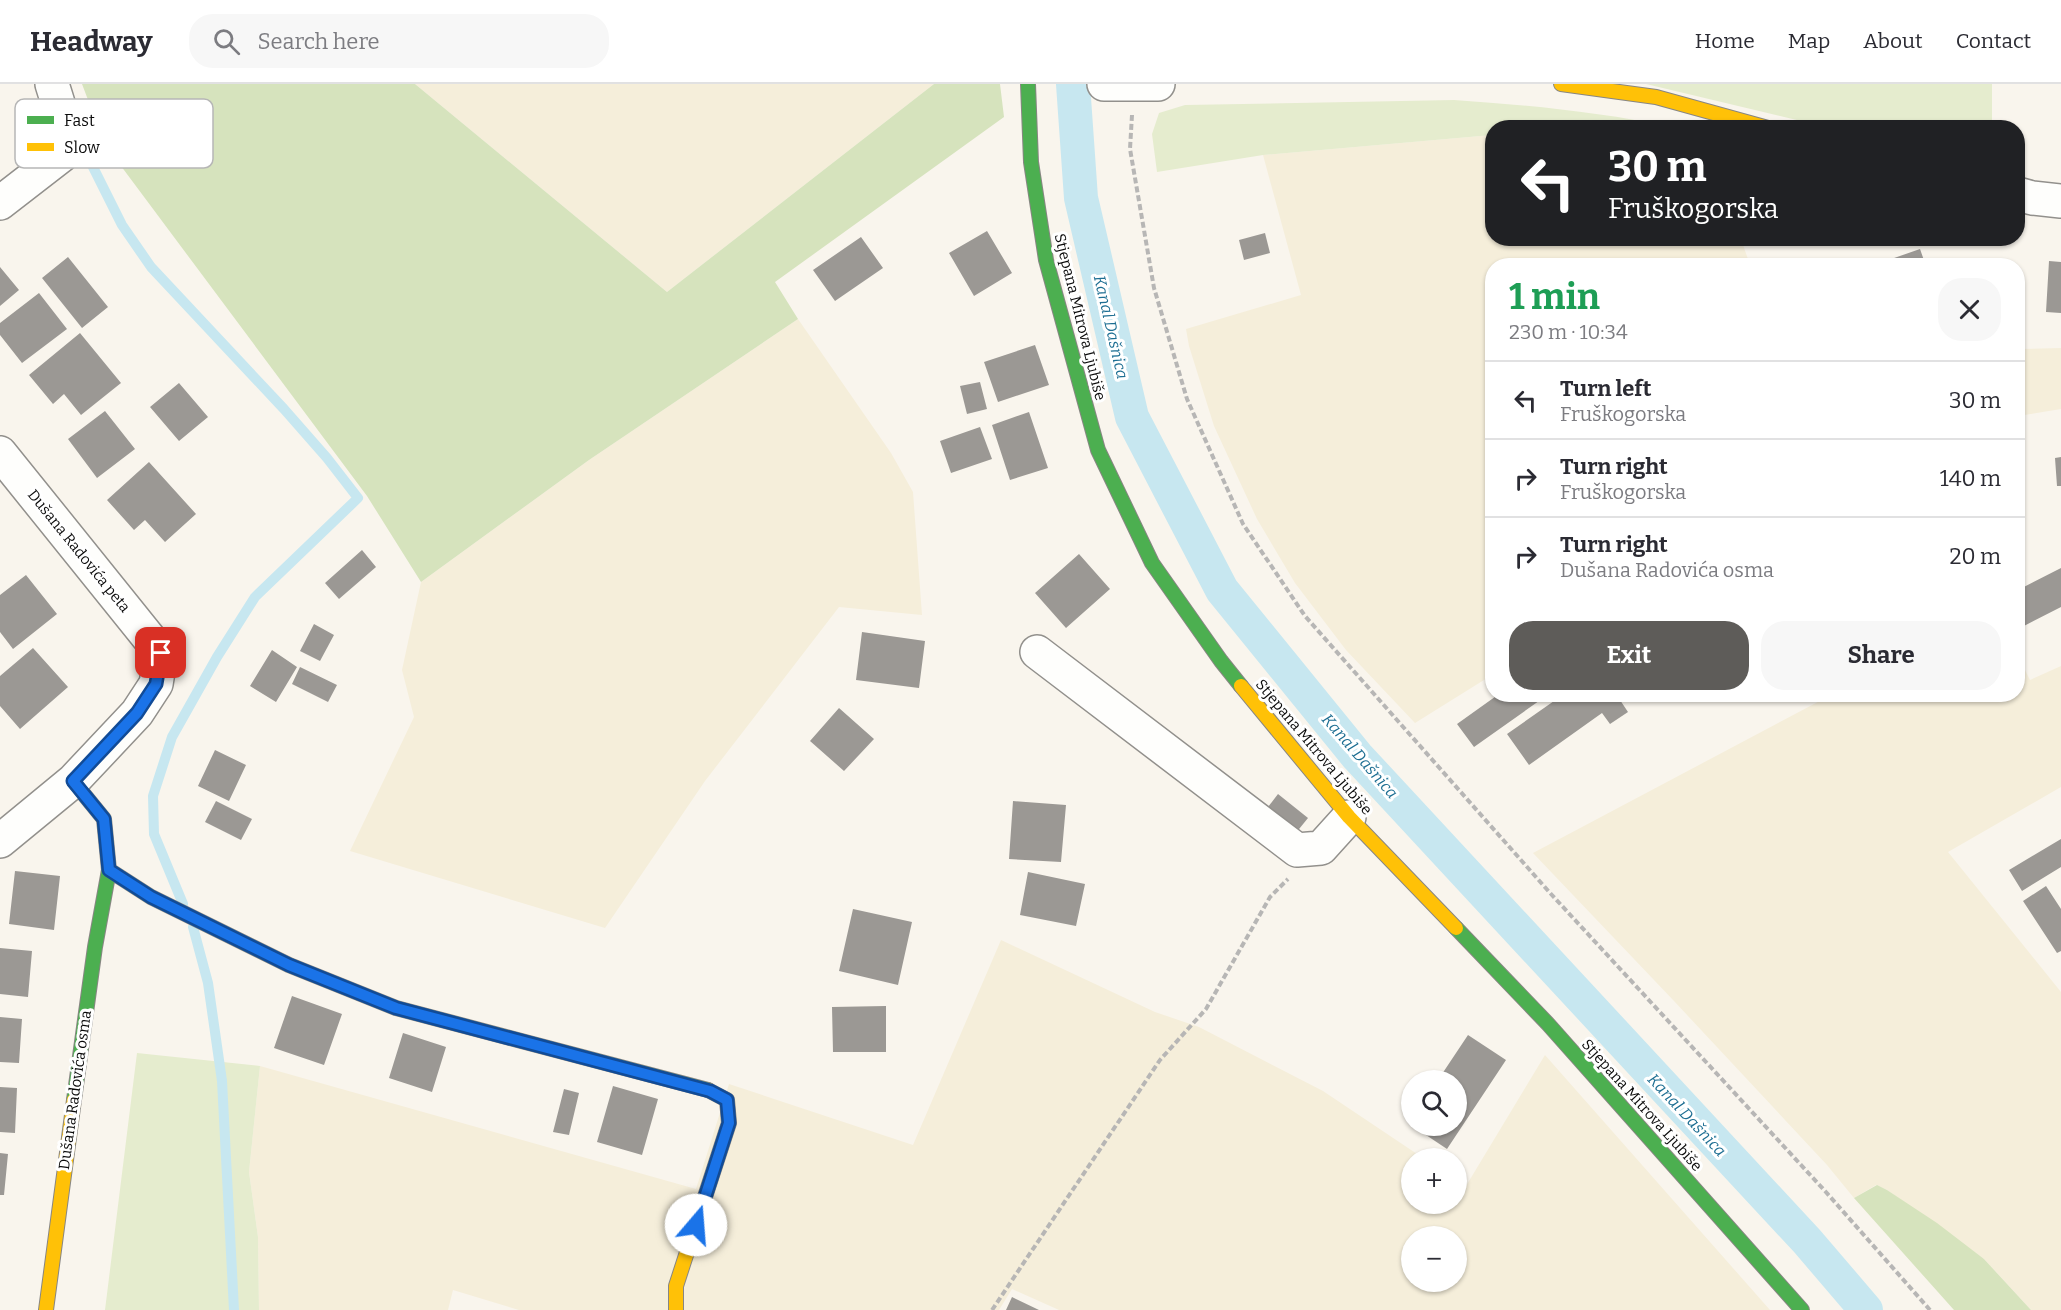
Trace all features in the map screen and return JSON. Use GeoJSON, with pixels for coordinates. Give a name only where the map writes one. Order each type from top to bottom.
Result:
{"type":"FeatureCollection","features":[{"type":"Feature","properties":{"kind":"street"},"geometry":{"type":"LineString","coordinates":[[52,84],[57,99]]}},
{"type":"Feature","properties":{"kind":"street","name":"Stjepana Mitrova Ljubiše"},"geometry":{"type":"LineString","coordinates":[[1028,84],[1031,162],[1046,260],[1098,450],[1152,563],[1221,661],[1349,817],[1548,1024],[1802,1310]]}},
{"type":"Feature","properties":{"kind":"street"},"geometry":{"type":"LineString","coordinates":[[1104,84],[1158,84]]}},
{"type":"Feature","properties":{"kind":"street"},"geometry":{"type":"LineString","coordinates":[[1560,84],[1656,98],[1738,120]]}},
{"type":"Feature","properties":{"kind":"street"},"geometry":{"type":"LineString","coordinates":[[0,203],[44,168]]}},
{"type":"Feature","properties":{"kind":"street"},"geometry":{"type":"LineString","coordinates":[[2025,196],[2061,201]]}},
{"type":"Feature","properties":{"kind":"street","name":"Dušana Radovića peta"},"geometry":{"type":"LineString","coordinates":[[0,453],[161,653],[156,684],[137,713],[73,781]]}},
{"type":"Feature","properties":{"kind":"street"},"geometry":{"type":"LineString","coordinates":[[1037,652],[1297,850],[1321,848],[1349,817]]}},
{"type":"Feature","properties":{"kind":"street"},"geometry":{"type":"LineString","coordinates":[[0,841],[73,781]]}},
{"type":"Feature","properties":{"kind":"street","name":"Dušana Radovića osma"},"geometry":{"type":"LineString","coordinates":[[45,1310],[95,947],[109,870],[104,819],[73,781]]}},
{"type":"Feature","properties":{"kind":"street"},"geometry":{"type":"LineString","coordinates":[[109,870],[151,897],[289,965],[396,1008],[710,1091],[727,1100],[729,1123],[676,1286],[676,1310]]}},
{"type":"Feature","properties":{"kind":"path"},"geometry":{"type":"LineString","coordinates":[[1134,85],[1130,149],[1154,288],[1188,399],[1243,524],[1305,616],[1551,894],[1825,1191],[1930,1310]]}},
{"type":"Feature","properties":{"kind":"path"},"geometry":{"type":"LineString","coordinates":[[992,1310],[1160,1060],[1206,1009],[1270,897],[1321,848]]}},
{"type":"Feature","properties":{"kind":"shaded area"},"geometry":{"type":"Polygon","coordinates":[[[415,84],[934,84],[667,292],[415,84]]]}},
{"type":"Feature","properties":{"kind":"shaded area"},"geometry":{"type":"Polygon","coordinates":[[[1485,136],[1485,246],[1743,246],[1748,258],[1485,258],[1485,679],[1415,723],[1346,650],[1295,583],[1257,519],[1214,426],[1189,346],[1186,329],[1301,295],[1263,155],[1485,136]]]}},
{"type":"Feature","properties":{"kind":"shaded area"},"geometry":{"type":"Polygon","coordinates":[[[798,319],[891,453],[913,492],[922,615],[839,607],[705,781],[605,928],[350,851],[414,717],[402,670],[421,582],[589,460],[798,319]]]}},
{"type":"Feature","properties":{"kind":"shaded area"},"geometry":{"type":"Polygon","coordinates":[[[2061,348],[2061,409],[2025,415],[2025,349],[2061,348]]]}},
{"type":"Feature","properties":{"kind":"shaded area"},"geometry":{"type":"Polygon","coordinates":[[[2061,666],[2061,787],[1948,852],[2061,992],[2061,1310],[2031,1310],[1984,1259],[1887,1190],[1876,1185],[1854,1198],[1827,1165],[1533,853],[1818,702],[2025,702],[2025,670],[2030,680],[2061,666]]]}},
{"type":"Feature","properties":{"kind":"shaded area"},"geometry":{"type":"Polygon","coordinates":[[[1001,940],[1155,1012],[1199,1027],[1323,1091],[1408,1148],[1401,1148],[1401,1214],[1467,1214],[1467,1184],[1545,1055],[1770,1310],[1059,1310],[1012,1289],[999,1310],[519,1310],[453,1290],[448,1310],[259,1310],[258,1237],[249,1172],[260,1066],[696,1189],[729,1084],[913,1145],[1001,940]]]}},
{"type":"Feature","properties":{"kind":"green space"},"geometry":{"type":"Polygon","coordinates":[[[82,84],[415,84],[667,292],[934,84],[1000,84],[1004,117],[775,282],[798,319],[589,460],[421,582],[367,496],[122,168],[213,168],[213,99],[88,99],[82,84]]]}},
{"type":"Feature","properties":{"kind":"green space"},"geometry":{"type":"Polygon","coordinates":[[[1646,84],[1992,84],[1992,120],[1797,120],[1646,84]]]}},
{"type":"Feature","properties":{"kind":"green space"},"geometry":{"type":"Polygon","coordinates":[[[1454,100],[1563,110],[1633,120],[1485,120],[1485,136],[1263,155],[1157,172],[1152,134],[1159,113],[1185,105],[1454,100]]]}},
{"type":"Feature","properties":{"kind":"green space"},"geometry":{"type":"Polygon","coordinates":[[[137,1053],[260,1066],[249,1172],[258,1237],[259,1310],[105,1310],[137,1053]]]}},
{"type":"Feature","properties":{"kind":"green space"},"geometry":{"type":"Polygon","coordinates":[[[1877,1185],[1937,1223],[1984,1259],[2031,1310],[1954,1310],[1854,1198],[1877,1185]]]}},
{"type":"Feature","properties":{"kind":"building"},"geometry":{"type":"Polygon","coordinates":[[[987,231],[1012,273],[974,296],[949,253],[987,231]]]}},
{"type":"Feature","properties":{"kind":"building"},"geometry":{"type":"Polygon","coordinates":[[[1265,233],[1270,253],[1244,260],[1239,240],[1265,233]]]}},
{"type":"Feature","properties":{"kind":"building"},"geometry":{"type":"Polygon","coordinates":[[[861,237],[883,268],[835,301],[813,270],[861,237]]]}},
{"type":"Feature","properties":{"kind":"building"},"geometry":{"type":"Polygon","coordinates":[[[1920,249],[1923,258],[1894,258],[1920,249]]]}},
{"type":"Feature","properties":{"kind":"building"},"geometry":{"type":"Polygon","coordinates":[[[68,257],[108,307],[82,328],[42,278],[68,257]]]}},
{"type":"Feature","properties":{"kind":"building"},"geometry":{"type":"Polygon","coordinates":[[[2049,261],[2061,262],[2061,313],[2046,312],[2049,261]]]}},
{"type":"Feature","properties":{"kind":"building"},"geometry":{"type":"Polygon","coordinates":[[[0,267],[19,290],[0,306],[0,267]]]}},
{"type":"Feature","properties":{"kind":"building"},"geometry":{"type":"Polygon","coordinates":[[[39,293],[67,329],[22,363],[0,335],[0,323],[39,293]]]}},
{"type":"Feature","properties":{"kind":"building"},"geometry":{"type":"Polygon","coordinates":[[[80,333],[121,383],[81,415],[64,394],[53,404],[29,375],[80,333]]]}},
{"type":"Feature","properties":{"kind":"building"},"geometry":{"type":"Polygon","coordinates":[[[1035,345],[1049,385],[998,402],[984,362],[1035,345]]]}},
{"type":"Feature","properties":{"kind":"building"},"geometry":{"type":"Polygon","coordinates":[[[980,382],[987,409],[967,414],[960,386],[980,382]]]}},
{"type":"Feature","properties":{"kind":"building"},"geometry":{"type":"Polygon","coordinates":[[[179,383],[208,417],[179,441],[150,407],[179,383]]]}},
{"type":"Feature","properties":{"kind":"building"},"geometry":{"type":"Polygon","coordinates":[[[105,411],[135,449],[97,478],[68,439],[105,411]]]}},
{"type":"Feature","properties":{"kind":"building"},"geometry":{"type":"Polygon","coordinates":[[[1029,412],[1048,468],[1010,480],[992,425],[1029,412]]]}},
{"type":"Feature","properties":{"kind":"building"},"geometry":{"type":"Polygon","coordinates":[[[980,427],[992,459],[951,473],[940,441],[980,427]]]}},
{"type":"Feature","properties":{"kind":"building"},"geometry":{"type":"Polygon","coordinates":[[[2061,457],[2061,486],[2057,486],[2055,458],[2061,457]]]}},
{"type":"Feature","properties":{"kind":"building"},"geometry":{"type":"Polygon","coordinates":[[[149,462],[196,514],[165,542],[145,520],[134,530],[107,500],[149,462]]]}},
{"type":"Feature","properties":{"kind":"building"},"geometry":{"type":"Polygon","coordinates":[[[362,550],[376,567],[339,599],[325,583],[362,550]]]}},
{"type":"Feature","properties":{"kind":"building"},"geometry":{"type":"Polygon","coordinates":[[[1079,554],[1110,589],[1066,628],[1035,593],[1079,554]]]}},
{"type":"Feature","properties":{"kind":"building"},"geometry":{"type":"Polygon","coordinates":[[[2061,568],[2061,607],[2025,625],[2025,586],[2061,568]]]}},
{"type":"Feature","properties":{"kind":"building"},"geometry":{"type":"Polygon","coordinates":[[[26,575],[57,614],[13,649],[0,632],[0,595],[26,575]]]}},
{"type":"Feature","properties":{"kind":"building"},"geometry":{"type":"Polygon","coordinates":[[[314,624],[334,635],[320,661],[300,651],[314,624]]]}},
{"type":"Feature","properties":{"kind":"building"},"geometry":{"type":"Polygon","coordinates":[[[862,632],[925,641],[919,688],[856,680],[862,632]]]}},
{"type":"Feature","properties":{"kind":"building"},"geometry":{"type":"Polygon","coordinates":[[[33,648],[68,687],[20,729],[0,706],[0,676],[33,648]]]}},
{"type":"Feature","properties":{"kind":"building"},"geometry":{"type":"Polygon","coordinates":[[[272,650],[297,667],[276,702],[250,686],[272,650]]]}},
{"type":"Feature","properties":{"kind":"building"},"geometry":{"type":"Polygon","coordinates":[[[300,667],[337,685],[328,702],[292,684],[300,667]]]}},
{"type":"Feature","properties":{"kind":"building"},"geometry":{"type":"Polygon","coordinates":[[[1488,702],[1538,702],[1474,747],[1457,724],[1488,702]]]}},
{"type":"Feature","properties":{"kind":"building"},"geometry":{"type":"Polygon","coordinates":[[[1553,702],[1621,702],[1628,712],[1610,724],[1602,713],[1529,765],[1507,734],[1553,702]]]}},
{"type":"Feature","properties":{"kind":"building"},"geometry":{"type":"Polygon","coordinates":[[[839,708],[874,739],[844,771],[810,741],[839,708]]]}},
{"type":"Feature","properties":{"kind":"building"},"geometry":{"type":"Polygon","coordinates":[[[215,750],[246,765],[229,801],[198,786],[215,750]]]}},
{"type":"Feature","properties":{"kind":"building"},"geometry":{"type":"Polygon","coordinates":[[[1278,794],[1308,818],[1295,834],[1265,811],[1278,794]]]}},
{"type":"Feature","properties":{"kind":"building"},"geometry":{"type":"Polygon","coordinates":[[[216,801],[252,819],[241,840],[205,822],[216,801]]]}},
{"type":"Feature","properties":{"kind":"building"},"geometry":{"type":"Polygon","coordinates":[[[1013,801],[1066,805],[1061,862],[1009,859],[1013,801]]]}},
{"type":"Feature","properties":{"kind":"building"},"geometry":{"type":"Polygon","coordinates":[[[2061,839],[2061,867],[2022,891],[2009,870],[2061,839]]]}},
{"type":"Feature","properties":{"kind":"building"},"geometry":{"type":"Polygon","coordinates":[[[15,871],[60,876],[54,930],[9,924],[15,871]]]}},
{"type":"Feature","properties":{"kind":"building"},"geometry":{"type":"Polygon","coordinates":[[[1028,872],[1085,884],[1076,926],[1020,915],[1028,872]]]}},
{"type":"Feature","properties":{"kind":"building"},"geometry":{"type":"Polygon","coordinates":[[[2046,886],[2061,909],[2061,951],[2057,953],[2023,901],[2046,886]]]}},
{"type":"Feature","properties":{"kind":"building"},"geometry":{"type":"Polygon","coordinates":[[[853,909],[912,922],[898,985],[839,971],[853,909]]]}},
{"type":"Feature","properties":{"kind":"building"},"geometry":{"type":"Polygon","coordinates":[[[0,948],[32,951],[28,997],[0,994],[0,948]]]}},
{"type":"Feature","properties":{"kind":"building"},"geometry":{"type":"Polygon","coordinates":[[[292,996],[342,1014],[324,1065],[274,1048],[292,996]]]}},
{"type":"Feature","properties":{"kind":"building"},"geometry":{"type":"Polygon","coordinates":[[[886,1006],[886,1052],[833,1052],[832,1007],[886,1006]]]}},
{"type":"Feature","properties":{"kind":"building"},"geometry":{"type":"Polygon","coordinates":[[[0,1017],[22,1019],[19,1063],[0,1062],[0,1017]]]}},
{"type":"Feature","properties":{"kind":"building"},"geometry":{"type":"Polygon","coordinates":[[[403,1033],[446,1047],[432,1092],[389,1078],[403,1033]]]}},
{"type":"Feature","properties":{"kind":"building"},"geometry":{"type":"Polygon","coordinates":[[[1468,1035],[1506,1060],[1467,1119],[1467,1070],[1445,1070],[1468,1035]]]}},
{"type":"Feature","properties":{"kind":"building"},"geometry":{"type":"Polygon","coordinates":[[[613,1086],[658,1099],[642,1155],[597,1142],[613,1086]]]}},
{"type":"Feature","properties":{"kind":"building"},"geometry":{"type":"Polygon","coordinates":[[[0,1087],[17,1088],[15,1133],[0,1132],[0,1087]]]}},
{"type":"Feature","properties":{"kind":"building"},"geometry":{"type":"Polygon","coordinates":[[[564,1089],[579,1093],[569,1135],[553,1132],[564,1089]]]}},
{"type":"Feature","properties":{"kind":"building"},"geometry":{"type":"Polygon","coordinates":[[[1428,1136],[1456,1136],[1446,1148],[1428,1136]]]}},
{"type":"Feature","properties":{"kind":"building"},"geometry":{"type":"Polygon","coordinates":[[[0,1153],[8,1154],[4,1195],[0,1195],[0,1153]]]}},
{"type":"Feature","properties":{"kind":"building"},"geometry":{"type":"Polygon","coordinates":[[[1012,1297],[1039,1310],[1006,1310],[1012,1297]]]}},
{"type":"Feature","properties":{"kind":"waterway","name":"Kanal Dašnica"},"geometry":{"type":"LineString","coordinates":[[1073,84],[1081,198],[1132,417],[1222,590],[1357,756],[1807,1241],[1866,1310]]}},
{"type":"Feature","properties":{"kind":"waterway"},"geometry":{"type":"LineString","coordinates":[[94,168],[122,225],[151,267],[284,409],[358,498],[255,597],[217,657],[172,737],[153,796],[154,834],[183,904]]}},
{"type":"Feature","properties":{"kind":"waterway"},"geometry":{"type":"LineString","coordinates":[[193,927],[208,983],[222,1081],[234,1310]]}},
{"type":"Feature","properties":{"kind":"traffic: fast"},"geometry":{"type":"LineString","coordinates":[[1028,84],[1031,162],[1046,260],[1098,450],[1152,563],[1241,686]]}},
{"type":"Feature","properties":{"kind":"traffic: fast"},"geometry":{"type":"LineString","coordinates":[[73,781],[104,819],[109,870],[151,897],[289,965],[396,1008],[708,1090]]}},
{"type":"Feature","properties":{"kind":"traffic: fast"},"geometry":{"type":"LineString","coordinates":[[74,1100],[95,947],[109,870]]}},
{"type":"Feature","properties":{"kind":"traffic: fast"},"geometry":{"type":"LineString","coordinates":[[1456,928],[1548,1024],[1802,1310]]}},
{"type":"Feature","properties":{"kind":"traffic: slow"},"geometry":{"type":"LineString","coordinates":[[1561,84],[1656,97],[1739,120]]}},
{"type":"Feature","properties":{"kind":"traffic: slow"},"geometry":{"type":"LineString","coordinates":[[1241,686],[1349,817],[1456,928]]}},
{"type":"Feature","properties":{"kind":"traffic: slow"},"geometry":{"type":"LineString","coordinates":[[676,1310],[676,1286],[729,1123],[727,1100],[708,1090]]}},
{"type":"Feature","properties":{"kind":"traffic: slow"},"geometry":{"type":"LineString","coordinates":[[46,1310],[74,1100]]}},
{"type":"Feature","properties":{"kind":"route"},"geometry":{"type":"LineString","coordinates":[[161,653],[156,684],[137,713],[73,781],[104,819],[109,870],[151,897],[289,965],[396,1008],[710,1091],[727,1100],[729,1123],[696,1225]]}}]}
